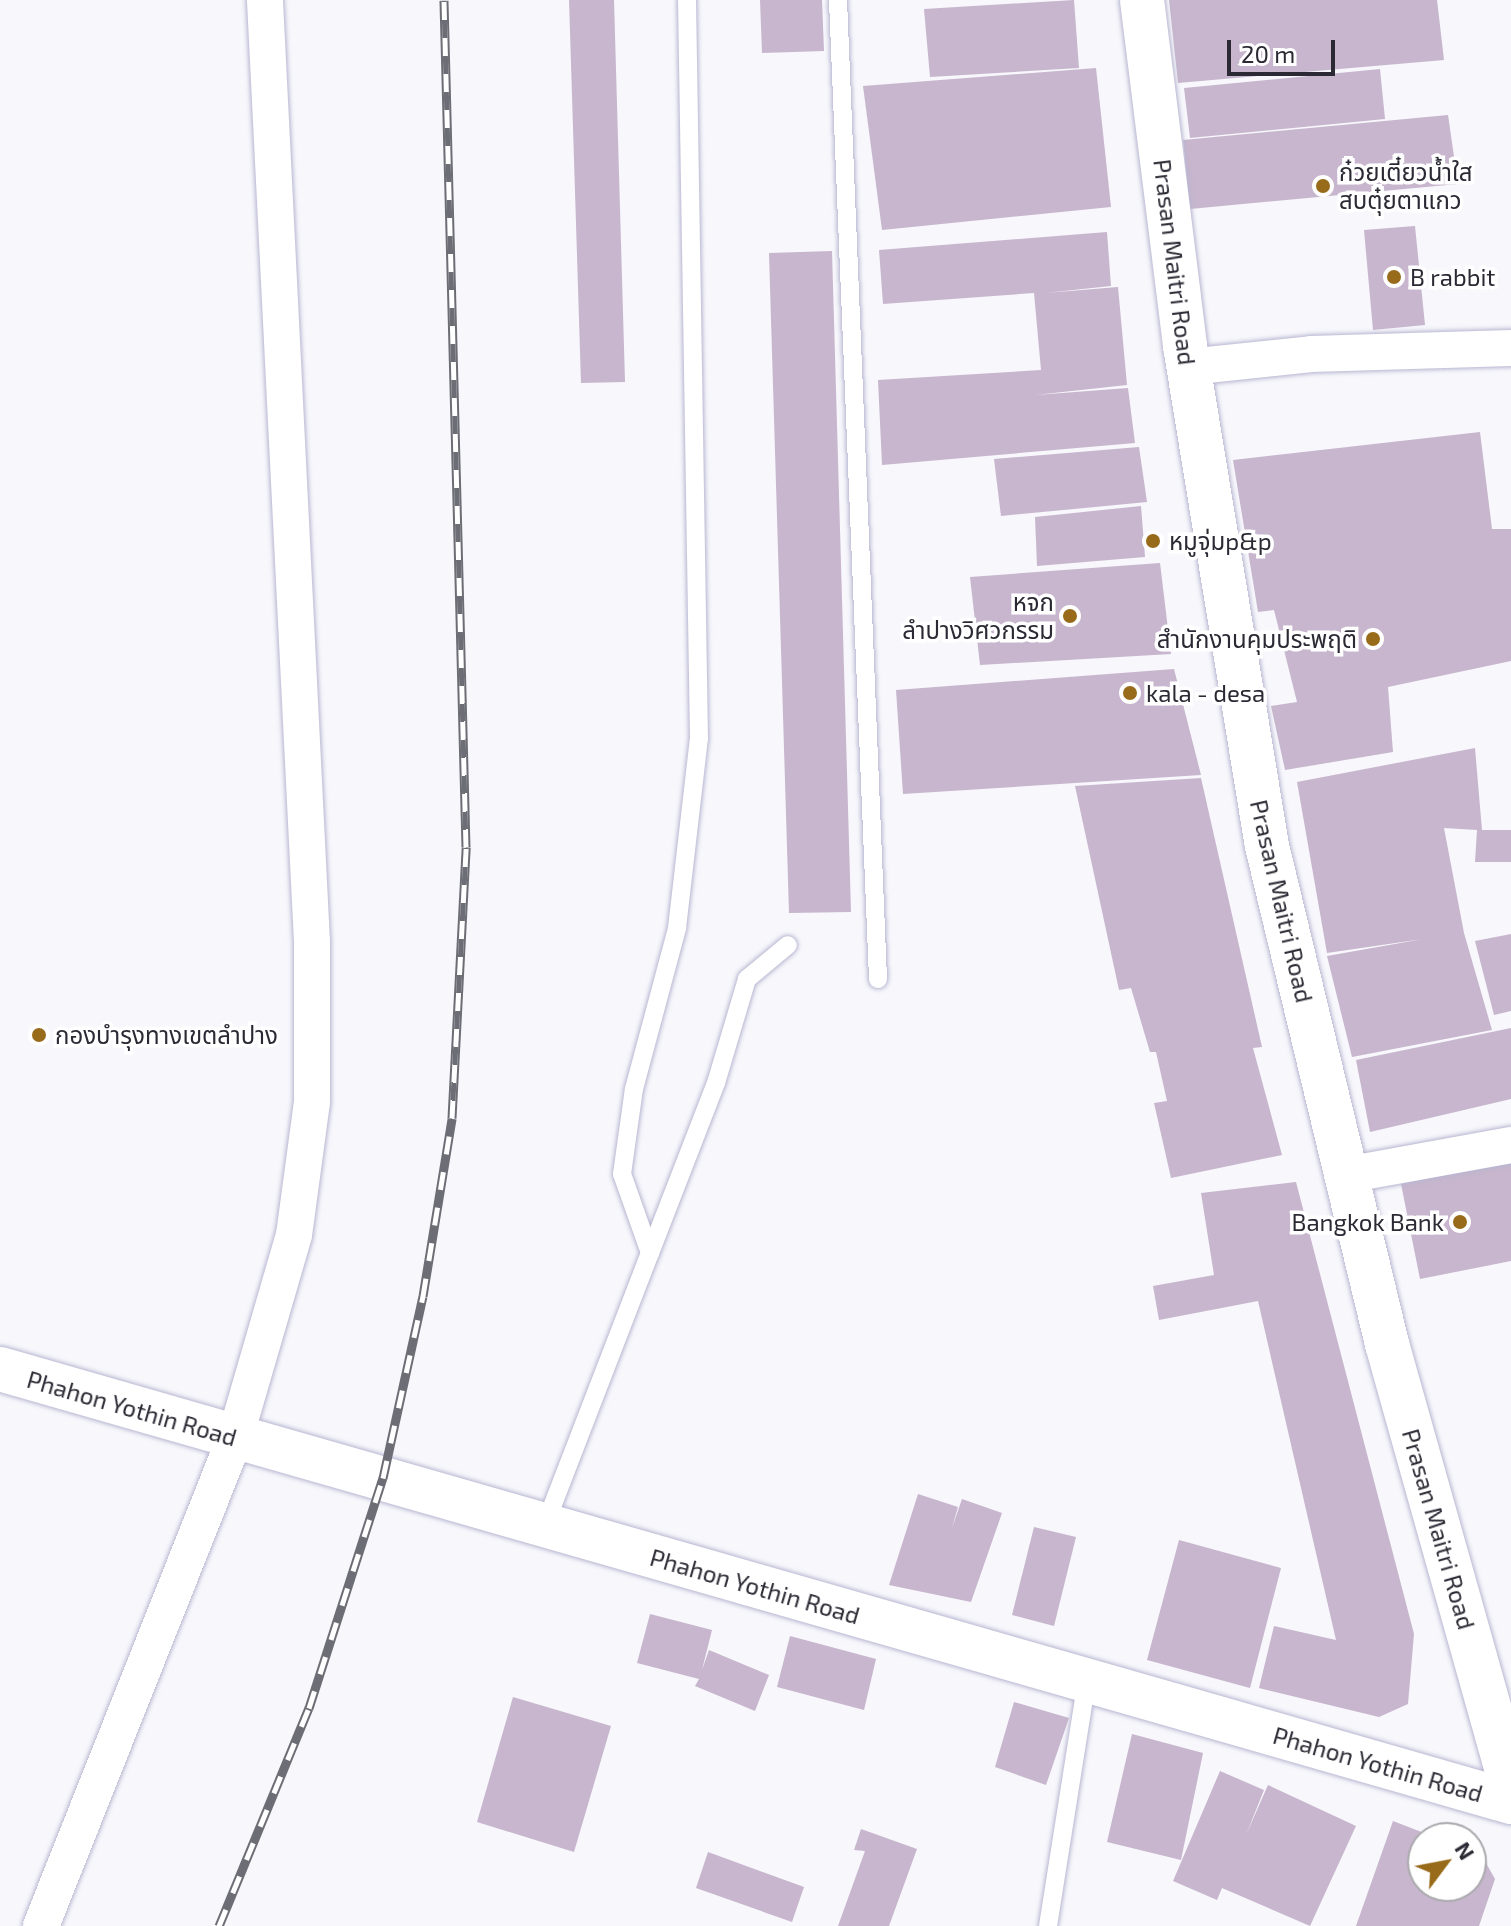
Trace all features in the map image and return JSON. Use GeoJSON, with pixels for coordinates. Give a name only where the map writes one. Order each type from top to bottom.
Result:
{"type":"FeatureCollection","features":[{"type":"Feature","properties":{"kind":"street"},"geometry":{"type":"LineString","coordinates":[[41,1926],[235,1438],[294,1235],[312,1101],[312,942],[265,0]]}},
{"type":"Feature","properties":{"kind":"street","name":"Prasan Maitri Road"},"geometry":{"type":"LineString","coordinates":[[1142,0],[1188,367],[1267,846],[1387,1344],[1511,1784]]}},
{"type":"Feature","properties":{"kind":"street"},"geometry":{"type":"LineString","coordinates":[[1188,367],[1311,354],[1511,348]]}},
{"type":"Feature","properties":{"kind":"street"},"geometry":{"type":"LineString","coordinates":[[1346,1175],[1511,1145]]}},
{"type":"Feature","properties":{"kind":"street","name":"Phahon Yothin Road"},"geometry":{"type":"LineString","coordinates":[[0,1369],[1511,1802]]}},
{"type":"Feature","properties":{"kind":"lane"},"geometry":{"type":"LineString","coordinates":[[650,1253],[622,1174],[634,1089],[677,928],[699,739],[687,0]]}},
{"type":"Feature","properties":{"kind":"lane"},"geometry":{"type":"LineString","coordinates":[[838,0],[878,979]]}},
{"type":"Feature","properties":{"kind":"lane"},"geometry":{"type":"LineString","coordinates":[[545,1526],[716,1083],[747,979],[788,945]]}},
{"type":"Feature","properties":{"kind":"lane"},"geometry":{"type":"LineString","coordinates":[[1048,1926],[1087,1681]]}},
{"type":"Feature","properties":{"kind":"building"},"geometry":{"type":"Polygon","coordinates":[[[569,0],[614,0],[625,382],[581,383],[569,0]]]}},
{"type":"Feature","properties":{"kind":"building"},"geometry":{"type":"Polygon","coordinates":[[[760,0],[822,0],[824,51],[762,53],[760,0]]]}},
{"type":"Feature","properties":{"kind":"building"},"geometry":{"type":"Polygon","coordinates":[[[1074,0],[1079,68],[930,77],[924,9],[1074,0]]]}},
{"type":"Feature","properties":{"kind":"building"},"geometry":{"type":"Polygon","coordinates":[[[1169,0],[1437,0],[1444,60],[1178,83],[1169,0]]]}},
{"type":"Feature","properties":{"kind":"building"},"geometry":{"type":"Polygon","coordinates":[[[1096,68],[1111,207],[882,230],[863,86],[1096,68]]]}},
{"type":"Feature","properties":{"kind":"building"},"geometry":{"type":"Polygon","coordinates":[[[1380,69],[1385,119],[1190,138],[1184,88],[1380,69]]]}},
{"type":"Feature","properties":{"kind":"building"},"geometry":{"type":"Polygon","coordinates":[[[1448,115],[1458,184],[1190,209],[1183,140],[1448,115]]]}},
{"type":"Feature","properties":{"kind":"building","name":"B rabbit"},"geometry":{"type":"Polygon","coordinates":[[[1415,226],[1425,325],[1373,330],[1364,230],[1415,226]]]}},
{"type":"Feature","properties":{"kind":"building"},"geometry":{"type":"Polygon","coordinates":[[[1107,232],[1111,286],[1045,293],[1118,287],[1127,385],[1035,395],[1128,388],[1135,443],[882,465],[878,380],[1041,370],[1034,293],[883,304],[879,250],[1107,232]]]}},
{"type":"Feature","properties":{"kind":"building"},"geometry":{"type":"Polygon","coordinates":[[[832,251],[851,912],[789,913],[769,253],[832,251]]]}},
{"type":"Feature","properties":{"kind":"building"},"geometry":{"type":"Polygon","coordinates":[[[1480,432],[1492,529],[1511,529],[1511,661],[1388,687],[1393,752],[1285,770],[1271,706],[1297,702],[1274,610],[1258,612],[1233,460],[1480,432]]]}},
{"type":"Feature","properties":{"kind":"building"},"geometry":{"type":"Polygon","coordinates":[[[1139,447],[1147,502],[1001,516],[994,459],[1139,447]]]}},
{"type":"Feature","properties":{"kind":"building"},"geometry":{"type":"Polygon","coordinates":[[[1141,506],[1145,557],[1037,566],[1035,517],[1141,506]]]}},
{"type":"Feature","properties":{"kind":"building","name":"หจก ลำปางวิศวกรรม"},"geometry":{"type":"Polygon","coordinates":[[[1160,563],[1171,654],[980,665],[970,577],[1160,563]]]}},
{"type":"Feature","properties":{"kind":"building"},"geometry":{"type":"Polygon","coordinates":[[[1174,669],[1201,775],[903,794],[896,690],[1174,669]]]}},
{"type":"Feature","properties":{"kind":"building"},"geometry":{"type":"Polygon","coordinates":[[[1475,748],[1482,830],[1511,830],[1511,862],[1475,862],[1477,830],[1444,828],[1464,933],[1492,1030],[1352,1057],[1327,956],[1423,939],[1327,953],[1297,782],[1475,748]]]}},
{"type":"Feature","properties":{"kind":"building"},"geometry":{"type":"Polygon","coordinates":[[[1201,778],[1262,1047],[1253,1048],[1282,1155],[1171,1178],[1154,1103],[1167,1101],[1156,1052],[1150,1052],[1131,988],[1119,990],[1075,786],[1201,778]]]}},
{"type":"Feature","properties":{"kind":"building"},"geometry":{"type":"Polygon","coordinates":[[[1511,934],[1511,1011],[1494,1015],[1475,941],[1511,934]]]}},
{"type":"Feature","properties":{"kind":"building"},"geometry":{"type":"Polygon","coordinates":[[[1511,1028],[1511,1099],[1370,1132],[1356,1060],[1511,1028]]]}},
{"type":"Feature","properties":{"kind":"building","name":"Bangkok Bank"},"geometry":{"type":"Polygon","coordinates":[[[1511,1161],[1511,1261],[1420,1279],[1401,1184],[1511,1161]]]}},
{"type":"Feature","properties":{"kind":"building"},"geometry":{"type":"Polygon","coordinates":[[[1296,1182],[1414,1634],[1408,1704],[1379,1717],[1259,1688],[1274,1626],[1336,1640],[1258,1301],[1159,1320],[1153,1286],[1214,1275],[1201,1193],[1296,1182]]]}},
{"type":"Feature","properties":{"kind":"building"},"geometry":{"type":"Polygon","coordinates":[[[918,1494],[958,1507],[952,1528],[962,1499],[1002,1513],[971,1602],[889,1585],[918,1494]]]}},
{"type":"Feature","properties":{"kind":"building"},"geometry":{"type":"Polygon","coordinates":[[[1034,1527],[1076,1537],[1054,1626],[1012,1615],[1034,1527]]]}},
{"type":"Feature","properties":{"kind":"building"},"geometry":{"type":"Polygon","coordinates":[[[1179,1540],[1281,1568],[1250,1688],[1147,1660],[1179,1540]]]}},
{"type":"Feature","properties":{"kind":"building"},"geometry":{"type":"Polygon","coordinates":[[[650,1614],[712,1630],[702,1670],[709,1650],[769,1675],[755,1711],[695,1686],[699,1679],[637,1663],[650,1614]]]}},
{"type":"Feature","properties":{"kind":"building"},"geometry":{"type":"Polygon","coordinates":[[[790,1636],[876,1659],[864,1710],[777,1687],[790,1636]]]}},
{"type":"Feature","properties":{"kind":"building"},"geometry":{"type":"Polygon","coordinates":[[[513,1697],[611,1726],[574,1852],[477,1822],[513,1697]]]}},
{"type":"Feature","properties":{"kind":"building"},"geometry":{"type":"Polygon","coordinates":[[[1014,1702],[1069,1718],[1046,1785],[995,1767],[1014,1702]]]}},
{"type":"Feature","properties":{"kind":"building"},"geometry":{"type":"Polygon","coordinates":[[[1132,1734],[1203,1753],[1181,1860],[1107,1842],[1132,1734]]]}},
{"type":"Feature","properties":{"kind":"building"},"geometry":{"type":"Polygon","coordinates":[[[1220,1771],[1264,1790],[1246,1835],[1268,1785],[1356,1826],[1310,1926],[1222,1888],[1217,1900],[1173,1881],[1220,1771]]]}},
{"type":"Feature","properties":{"kind":"building"},"geometry":{"type":"Polygon","coordinates":[[[1393,1821],[1407,1826],[1407,1902],[1487,1902],[1487,1865],[1495,1879],[1479,1926],[1356,1926],[1393,1821]]]}},
{"type":"Feature","properties":{"kind":"building"},"geometry":{"type":"Polygon","coordinates":[[[861,1829],[917,1849],[889,1926],[838,1926],[865,1851],[854,1850],[861,1829]]]}},
{"type":"Feature","properties":{"kind":"building"},"geometry":{"type":"Polygon","coordinates":[[[708,1852],[804,1887],[792,1922],[696,1888],[708,1852]]]}},
{"type":"Feature","properties":{"kind":"railway"},"geometry":{"type":"LineString","coordinates":[[219,1926],[309,1708],[383,1478],[423,1296],[452,1118],[466,847],[444,0]]}},
{"type":"Feature","properties":{"kind":"place","name":"ก๋วยเตี๋ยวน้ำใส สบตุ๋ยตาแกว"},"geometry":{"type":"Point","coordinates":[1323,186]}},
{"type":"Feature","properties":{"kind":"place","name":"B rabbit"},"geometry":{"type":"Point","coordinates":[1394,277]}},
{"type":"Feature","properties":{"kind":"place","name":"หมูจุ่มp&p"},"geometry":{"type":"Point","coordinates":[1153,541]}},
{"type":"Feature","properties":{"kind":"place","name":"หจก ลำปางวิศวกรรม"},"geometry":{"type":"Point","coordinates":[1070,616]}},
{"type":"Feature","properties":{"kind":"place","name":"สำนักงานคุมประพฤติ"},"geometry":{"type":"Point","coordinates":[1373,639]}},
{"type":"Feature","properties":{"kind":"place","name":"kala - desa"},"geometry":{"type":"Point","coordinates":[1130,693]}},
{"type":"Feature","properties":{"kind":"place","name":"กองบำรุงทางเขตลำปาง"},"geometry":{"type":"Point","coordinates":[39,1035]}},
{"type":"Feature","properties":{"kind":"place","name":"Bangkok Bank"},"geometry":{"type":"Point","coordinates":[1460,1222]}}]}
